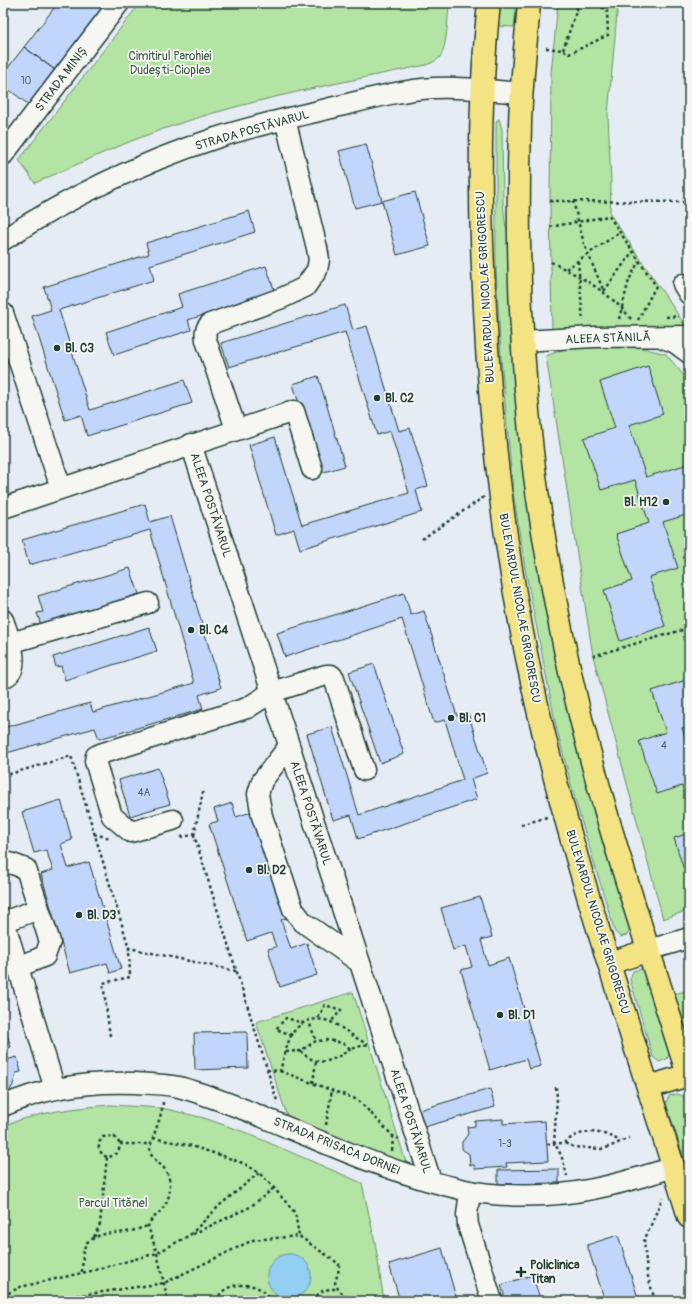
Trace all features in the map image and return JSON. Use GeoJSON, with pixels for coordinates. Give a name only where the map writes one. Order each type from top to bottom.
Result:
{"type":"FeatureCollection","features":[{"type":"Feature","properties":{"kind":"main road","name":"BULEVARDUL NICOLAE GRIGORESCU"},"geometry":{"type":"LineString","coordinates":[[489,3],[482,90],[480,178],[487,358],[499,487],[524,645],[543,730],[564,811],[689,1217]]}},
{"type":"Feature","properties":{"kind":"main road"},"geometry":{"type":"LineString","coordinates":[[529,3],[520,129],[519,235],[523,341],[530,432],[546,547],[565,651],[604,804],[689,1076],[648,1087]]}},
{"type":"Feature","properties":{"kind":"main road"},"geometry":{"type":"LineString","coordinates":[[610,963],[649,950]]}},
{"type":"Feature","properties":{"kind":"street","name":"STRADA MINIȘ"},"geometry":{"type":"LineString","coordinates":[[3,155],[119,3]]}},
{"type":"Feature","properties":{"kind":"street","name":"STRADA POSTĂVARUL"},"geometry":{"type":"LineString","coordinates":[[3,240],[84,192],[143,165],[217,138],[285,119],[418,89],[436,88],[522,93]]}},
{"type":"Feature","properties":{"kind":"street"},"geometry":{"type":"LineString","coordinates":[[236,429],[206,340],[206,328],[210,324],[282,298],[305,287],[316,270],[319,260],[285,119]]}},
{"type":"Feature","properties":{"kind":"street"},"geometry":{"type":"LineString","coordinates":[[3,313],[61,488]]}},
{"type":"Feature","properties":{"kind":"street","name":"ALEEA STĂNILĂ"},"geometry":{"type":"LineString","coordinates":[[523,341],[632,328],[674,342],[687,350],[689,353]]}},
{"type":"Feature","properties":{"kind":"street"},"geometry":{"type":"LineString","coordinates":[[659,336],[689,336]]}},
{"type":"Feature","properties":{"kind":"street","name":"ALEEA POSTĂVARUL"},"geometry":{"type":"LineString","coordinates":[[3,508],[236,429],[294,411],[312,468]]}},
{"type":"Feature","properties":{"kind":"street","name":"ALEEA POSTĂVARUL"},"geometry":{"type":"LineString","coordinates":[[191,444],[431,1181]]}},
{"type":"Feature","properties":{"kind":"street"},"geometry":{"type":"LineString","coordinates":[[10,643],[148,604]]}},
{"type":"Feature","properties":{"kind":"street"},"geometry":{"type":"LineString","coordinates":[[3,620],[14,658],[14,668],[8,676],[3,678]]}},
{"type":"Feature","properties":{"kind":"street"},"geometry":{"type":"LineString","coordinates":[[176,828],[131,832],[112,816],[95,761],[96,756],[247,708],[272,692],[331,675],[334,678],[364,770]]}},
{"type":"Feature","properties":{"kind":"street"},"geometry":{"type":"LineString","coordinates":[[289,746],[262,781],[258,794],[265,823],[293,909],[303,922],[359,962]]}},
{"type":"Feature","properties":{"kind":"street"},"geometry":{"type":"LineString","coordinates":[[3,865],[10,863],[26,869],[50,942],[45,956],[18,967]]}},
{"type":"Feature","properties":{"kind":"street"},"geometry":{"type":"LineString","coordinates":[[39,909],[3,920],[55,1089]]}},
{"type":"Feature","properties":{"kind":"street"},"geometry":{"type":"LineString","coordinates":[[649,950],[689,938]]}},
{"type":"Feature","properties":{"kind":"street","name":"STRADA PRISACA DORNEI"},"geometry":{"type":"LineString","coordinates":[[3,1106],[55,1089],[93,1084],[120,1083],[179,1088],[224,1101],[393,1170],[470,1191],[503,1195],[546,1195],[608,1186],[674,1167]]}},
{"type":"Feature","properties":{"kind":"street"},"geometry":{"type":"LineString","coordinates":[[470,1191],[467,1215],[468,1225],[492,1301]]}},
{"type":"Feature","properties":{"kind":"path"},"geometry":{"type":"LineString","coordinates":[[563,50],[579,3]]}},
{"type":"Feature","properties":{"kind":"path"},"geometry":{"type":"LineString","coordinates":[[546,48],[563,50],[569,54],[608,35],[607,10],[595,3]]}},
{"type":"Feature","properties":{"kind":"path"},"geometry":{"type":"LineString","coordinates":[[550,201],[689,202]]}},
{"type":"Feature","properties":{"kind":"path"},"geometry":{"type":"LineString","coordinates":[[573,201],[584,244],[604,291]]}},
{"type":"Feature","properties":{"kind":"path"},"geometry":{"type":"LineString","coordinates":[[550,227],[609,216],[656,286],[632,330],[622,307],[604,291],[551,262]]}},
{"type":"Feature","properties":{"kind":"path"},"geometry":{"type":"LineString","coordinates":[[566,269],[620,232]]}},
{"type":"Feature","properties":{"kind":"path"},"geometry":{"type":"LineString","coordinates":[[604,291],[633,251]]}},
{"type":"Feature","properties":{"kind":"path"},"geometry":{"type":"LineString","coordinates":[[578,261],[578,277],[583,322]]}},
{"type":"Feature","properties":{"kind":"path"},"geometry":{"type":"LineString","coordinates":[[619,320],[629,280],[639,261]]}},
{"type":"Feature","properties":{"kind":"path"},"geometry":{"type":"LineString","coordinates":[[422,539],[499,487]]}},
{"type":"Feature","properties":{"kind":"path"},"geometry":{"type":"LineString","coordinates":[[594,656],[689,628]]}},
{"type":"Feature","properties":{"kind":"path"},"geometry":{"type":"LineString","coordinates":[[3,776],[71,756],[129,948],[130,977],[103,983],[110,1036]]}},
{"type":"Feature","properties":{"kind":"path"},"geometry":{"type":"LineString","coordinates":[[203,792],[194,835],[285,1126]]}},
{"type":"Feature","properties":{"kind":"path"},"geometry":{"type":"LineString","coordinates":[[522,825],[564,811]]}},
{"type":"Feature","properties":{"kind":"path"},"geometry":{"type":"LineString","coordinates":[[176,828],[194,835]]}},
{"type":"Feature","properties":{"kind":"path"},"geometry":{"type":"LineString","coordinates":[[94,834],[115,839]]}},
{"type":"Feature","properties":{"kind":"path"},"geometry":{"type":"LineString","coordinates":[[129,948],[236,971]]}},
{"type":"Feature","properties":{"kind":"path"},"geometry":{"type":"LineString","coordinates":[[318,1018],[324,1005],[341,1010],[331,1022]]}},
{"type":"Feature","properties":{"kind":"path"},"geometry":{"type":"LineString","coordinates":[[292,1035],[276,1029],[286,1018],[303,1023]]}},
{"type":"Feature","properties":{"kind":"path"},"geometry":{"type":"LineString","coordinates":[[280,1071],[290,1038],[308,1019],[318,1018],[331,1022],[359,1040],[369,1044],[351,1049],[334,1059],[325,1061],[309,1059],[300,1051]]}},
{"type":"Feature","properties":{"kind":"path"},"geometry":{"type":"LineString","coordinates":[[308,1019],[316,1041]]}},
{"type":"Feature","properties":{"kind":"path"},"geometry":{"type":"LineString","coordinates":[[286,1052],[300,1051],[316,1041],[329,1040],[342,1043],[351,1049]]}},
{"type":"Feature","properties":{"kind":"path"},"geometry":{"type":"LineString","coordinates":[[313,1083],[316,1061]]}},
{"type":"Feature","properties":{"kind":"path"},"geometry":{"type":"LineString","coordinates":[[267,1070],[280,1071],[358,1100],[393,1136],[398,1139],[418,1141]]}},
{"type":"Feature","properties":{"kind":"path"},"geometry":{"type":"LineString","coordinates":[[165,1086],[162,1108],[150,1144],[150,1151],[155,1160],[168,1174],[170,1182],[166,1201],[162,1210],[151,1220],[148,1226],[157,1253],[168,1301]]}},
{"type":"Feature","properties":{"kind":"path"},"geometry":{"type":"LineString","coordinates":[[556,1087],[557,1098],[554,1143],[563,1158],[570,1192]]}},
{"type":"Feature","properties":{"kind":"path"},"geometry":{"type":"LineString","coordinates":[[323,1142],[332,1090]]}},
{"type":"Feature","properties":{"kind":"path"},"geometry":{"type":"LineString","coordinates":[[564,1143],[572,1136],[591,1133],[612,1136],[621,1141]]}},
{"type":"Feature","properties":{"kind":"path"},"geometry":{"type":"LineString","coordinates":[[114,1136],[120,1144],[120,1150],[114,1156],[107,1157],[102,1155],[99,1149],[100,1140],[104,1137],[114,1136]]}},
{"type":"Feature","properties":{"kind":"path"},"geometry":{"type":"LineString","coordinates":[[153,1138],[188,1145],[223,1156],[245,1164],[259,1173],[295,1213],[299,1236]]}},
{"type":"Feature","properties":{"kind":"path"},"geometry":{"type":"LineString","coordinates":[[547,1144],[564,1143],[574,1148],[601,1149],[610,1147],[630,1138]]}},
{"type":"Feature","properties":{"kind":"path"},"geometry":{"type":"LineString","coordinates":[[120,1144],[150,1144]]}},
{"type":"Feature","properties":{"kind":"path"},"geometry":{"type":"LineString","coordinates":[[94,1237],[100,1224],[107,1157]]}},
{"type":"Feature","properties":{"kind":"path"},"geometry":{"type":"LineString","coordinates":[[190,1235],[220,1205],[259,1173]]}},
{"type":"Feature","properties":{"kind":"path"},"geometry":{"type":"LineString","coordinates":[[3,1296],[20,1287],[157,1253],[190,1235],[250,1207],[274,1188]]}},
{"type":"Feature","properties":{"kind":"path"},"geometry":{"type":"LineString","coordinates":[[655,1301],[647,1273],[644,1241],[664,1194]]}},
{"type":"Feature","properties":{"kind":"path"},"geometry":{"type":"LineString","coordinates":[[82,1272],[83,1252],[86,1243],[94,1237],[99,1234],[128,1232],[148,1226]]}},
{"type":"Feature","properties":{"kind":"path"},"geometry":{"type":"LineString","coordinates":[[41,1301],[164,1283],[253,1240],[299,1236],[339,1264],[335,1283],[350,1301]]}},
{"type":"Feature","properties":{"kind":"path"},"geometry":{"type":"LineString","coordinates":[[216,1301],[222,1292],[241,1285],[250,1285],[262,1289],[271,1301]]}},
{"type":"Feature","properties":{"kind":"path"},"geometry":{"type":"LineString","coordinates":[[313,1301],[318,1293],[325,1289],[338,1288]]}},
{"type":"Feature","properties":{"kind":"path"},"geometry":{"type":"LineString","coordinates":[[680,1301],[689,1299]]}},
{"type":"Feature","properties":{"kind":"green space","name":"Cimitirul Parohiei Dudești-Cioplea"},"geometry":{"type":"Polygon","coordinates":[[[140,3],[449,3],[447,31],[444,46],[440,57],[432,63],[242,105],[181,123],[107,151],[35,183],[19,160],[140,3]]]}},
{"type":"Feature","properties":{"kind":"green space"},"geometry":{"type":"Polygon","coordinates":[[[499,3],[517,3],[514,27],[497,26],[499,3]]]}},
{"type":"Feature","properties":{"kind":"green space"},"geometry":{"type":"Polygon","coordinates":[[[558,3],[618,3],[608,114],[611,184],[610,214],[687,328],[552,334],[550,201],[551,73],[558,3]]]}},
{"type":"Feature","properties":{"kind":"green space"},"geometry":{"type":"Polygon","coordinates":[[[499,119],[502,129],[503,201],[505,222],[511,246],[524,426],[631,927],[627,935],[620,937],[615,932],[576,803],[556,726],[525,568],[513,491],[501,358],[496,269],[496,123],[499,119]]]}},
{"type":"Feature","properties":{"kind":"green space"},"geometry":{"type":"Polygon","coordinates":[[[630,345],[666,354],[689,382],[689,910],[663,919],[593,656],[546,356],[572,346],[630,345]]]}},
{"type":"Feature","properties":{"kind":"green space"},"geometry":{"type":"Polygon","coordinates":[[[641,969],[646,974],[670,1052],[667,1059],[659,1062],[653,1057],[630,979],[633,971],[641,969]]]}},
{"type":"Feature","properties":{"kind":"green space"},"geometry":{"type":"Polygon","coordinates":[[[689,990],[689,1042],[674,994],[689,990]]]}},
{"type":"Feature","properties":{"kind":"green space"},"geometry":{"type":"Polygon","coordinates":[[[353,992],[409,1172],[291,1128],[256,1022],[353,992]]]}},
{"type":"Feature","properties":{"kind":"green space"},"geometry":{"type":"Polygon","coordinates":[[[677,1094],[683,1096],[689,1115],[689,1173],[666,1103],[669,1096],[677,1094]]]}},
{"type":"Feature","properties":{"kind":"green space","name":"Parcul Titănel"},"geometry":{"type":"Polygon","coordinates":[[[110,1105],[162,1108],[204,1118],[244,1132],[362,1183],[375,1242],[384,1301],[3,1301],[3,1126],[29,1117],[56,1111],[110,1105]]]}},
{"type":"Feature","properties":{"kind":"water"},"geometry":{"type":"Polygon","coordinates":[[[285,1254],[293,1254],[298,1255],[305,1260],[310,1267],[310,1285],[305,1292],[298,1297],[285,1298],[277,1295],[270,1288],[267,1280],[267,1272],[270,1264],[277,1257],[285,1254]]]}},
{"type":"Feature","properties":{"kind":"building"},"geometry":{"type":"Polygon","coordinates":[[[58,3],[107,3],[55,70],[24,47],[58,3]]]}},
{"type":"Feature","properties":{"kind":"building"},"geometry":{"type":"Polygon","coordinates":[[[24,47],[55,70],[29,105],[3,85],[3,74],[24,47]]]}},
{"type":"Feature","properties":{"kind":"building"},"geometry":{"type":"Polygon","coordinates":[[[366,144],[382,201],[355,208],[339,151],[366,144]]]}},
{"type":"Feature","properties":{"kind":"building"},"geometry":{"type":"Polygon","coordinates":[[[415,192],[430,246],[397,255],[382,201],[415,192]]]}},
{"type":"Feature","properties":{"kind":"building","name":"Bl. C3"},"geometry":{"type":"Polygon","coordinates":[[[249,211],[255,232],[150,265],[154,280],[59,310],[90,410],[184,380],[192,403],[87,436],[81,415],[65,420],[32,316],[51,310],[44,287],[149,254],[146,243],[249,211]]]}},
{"type":"Feature","properties":{"kind":"building"},"geometry":{"type":"Polygon","coordinates":[[[266,266],[275,292],[188,320],[191,330],[114,355],[106,332],[182,307],[178,294],[266,266]]]}},
{"type":"Feature","properties":{"kind":"building","name":"Bl. C2"},"geometry":{"type":"Polygon","coordinates":[[[345,305],[353,330],[367,326],[399,431],[410,428],[428,486],[416,490],[422,512],[300,549],[294,529],[276,535],[249,445],[275,437],[302,525],[409,493],[390,431],[377,435],[345,332],[229,367],[221,343],[345,305]]]}},
{"type":"Feature","properties":{"kind":"building","name":"Bl. H12"},"geometry":{"type":"Polygon","coordinates":[[[648,366],[663,414],[629,425],[646,477],[685,465],[689,477],[689,514],[663,522],[678,568],[649,577],[665,626],[620,641],[604,590],[632,581],[616,534],[649,523],[635,480],[601,490],[584,438],[615,428],[600,382],[648,366]]]}},
{"type":"Feature","properties":{"kind":"building"},"geometry":{"type":"Polygon","coordinates":[[[318,376],[345,466],[320,473],[293,384],[318,376]]]}},
{"type":"Feature","properties":{"kind":"building","name":"Bl. C4"},"geometry":{"type":"Polygon","coordinates":[[[145,504],[150,522],[170,516],[221,688],[199,695],[203,709],[99,739],[95,728],[3,754],[3,728],[90,703],[93,712],[194,683],[150,530],[29,565],[22,540],[145,504]]]}},
{"type":"Feature","properties":{"kind":"building"},"geometry":{"type":"Polygon","coordinates":[[[130,568],[139,594],[41,625],[37,613],[43,612],[38,596],[130,568]]]}},
{"type":"Feature","properties":{"kind":"building","name":"Bl. C1"},"geometry":{"type":"Polygon","coordinates":[[[404,593],[411,615],[424,611],[457,716],[468,713],[487,773],[471,779],[477,799],[358,839],[351,815],[333,820],[307,734],[332,727],[359,815],[463,780],[445,720],[434,723],[402,619],[285,657],[277,633],[404,593]]]}},
{"type":"Feature","properties":{"kind":"building"},"geometry":{"type":"Polygon","coordinates":[[[149,627],[157,651],[65,680],[61,666],[56,667],[53,657],[149,627]]]}},
{"type":"Feature","properties":{"kind":"building"},"geometry":{"type":"Polygon","coordinates":[[[374,664],[404,754],[380,763],[349,672],[374,664]]]}},
{"type":"Feature","properties":{"kind":"building"},"geometry":{"type":"Polygon","coordinates":[[[689,679],[689,726],[682,728],[689,749],[689,806],[682,786],[657,794],[639,741],[666,732],[652,691],[689,679]]]}},
{"type":"Feature","properties":{"kind":"building"},"geometry":{"type":"Polygon","coordinates":[[[158,768],[170,804],[130,816],[119,780],[158,768]]]}},
{"type":"Feature","properties":{"kind":"building","name":"Bl. D3"},"geometry":{"type":"Polygon","coordinates":[[[61,800],[72,840],[61,844],[68,868],[89,862],[121,969],[110,973],[107,963],[70,973],[41,874],[53,870],[47,850],[34,853],[22,812],[61,800]]]}},
{"type":"Feature","properties":{"kind":"building","name":"Bl. D2"},"geometry":{"type":"Polygon","coordinates":[[[232,803],[236,817],[254,811],[289,917],[281,920],[291,949],[307,943],[317,975],[280,987],[268,949],[276,947],[271,933],[247,941],[209,824],[218,821],[214,809],[232,803]]]}},
{"type":"Feature","properties":{"kind":"building"},"geometry":{"type":"Polygon","coordinates":[[[689,833],[689,882],[688,883],[674,838],[689,833]]]}},
{"type":"Feature","properties":{"kind":"building","name":"Bl. D1"},"geometry":{"type":"Polygon","coordinates":[[[480,897],[492,937],[481,940],[488,965],[509,958],[541,1066],[529,1069],[526,1059],[490,1070],[461,970],[472,967],[466,946],[453,950],[441,908],[480,897]]]}},
{"type":"Feature","properties":{"kind":"building"},"geometry":{"type":"Polygon","coordinates":[[[3,1021],[11,1047],[3,1050],[3,1021]]]}},
{"type":"Feature","properties":{"kind":"building"},"geometry":{"type":"Polygon","coordinates":[[[247,1032],[248,1068],[195,1070],[194,1033],[247,1032]]]}},
{"type":"Feature","properties":{"kind":"building"},"geometry":{"type":"Polygon","coordinates":[[[17,1057],[21,1072],[16,1073],[13,1085],[8,1094],[3,1095],[3,1061],[17,1057]]]}},
{"type":"Feature","properties":{"kind":"building"},"geometry":{"type":"Polygon","coordinates":[[[490,1089],[495,1107],[424,1127],[419,1110],[490,1089]]]}},
{"type":"Feature","properties":{"kind":"building"},"geometry":{"type":"Polygon","coordinates":[[[503,1119],[503,1124],[545,1121],[548,1161],[506,1163],[507,1167],[475,1169],[474,1165],[470,1165],[469,1154],[462,1149],[462,1142],[468,1134],[467,1127],[475,1126],[475,1121],[503,1119]]]}},
{"type":"Feature","properties":{"kind":"building"},"geometry":{"type":"Polygon","coordinates":[[[559,1169],[559,1183],[498,1184],[498,1170],[559,1169]]]}},
{"type":"Feature","properties":{"kind":"building","name":"Policlinica Titan"},"geometry":{"type":"Polygon","coordinates":[[[618,1235],[639,1301],[605,1301],[587,1245],[618,1235]]]}},
{"type":"Feature","properties":{"kind":"building"},"geometry":{"type":"Polygon","coordinates":[[[442,1248],[457,1301],[400,1301],[389,1264],[442,1248]]]}},
{"type":"Feature","properties":{"kind":"building","name":"Policlinica Titan"},"geometry":{"type":"Polygon","coordinates":[[[532,1275],[541,1301],[506,1301],[501,1285],[532,1275]]]}},
{"type":"Feature","properties":{"kind":"place","name":"Bl. C3"},"geometry":{"type":"Point","coordinates":[57,348]}},
{"type":"Feature","properties":{"kind":"place","name":"Bl. C2"},"geometry":{"type":"Point","coordinates":[377,398]}},
{"type":"Feature","properties":{"kind":"place","name":"Bl. H12"},"geometry":{"type":"Point","coordinates":[666,502]}},
{"type":"Feature","properties":{"kind":"place","name":"Bl. C4"},"geometry":{"type":"Point","coordinates":[191,630]}},
{"type":"Feature","properties":{"kind":"place","name":"Bl. C1"},"geometry":{"type":"Point","coordinates":[451,718]}},
{"type":"Feature","properties":{"kind":"place","name":"Bl. D2"},"geometry":{"type":"Point","coordinates":[249,870]}},
{"type":"Feature","properties":{"kind":"place","name":"Bl. D3"},"geometry":{"type":"Point","coordinates":[79,915]}},
{"type":"Feature","properties":{"kind":"place","name":"Bl. D1"},"geometry":{"type":"Point","coordinates":[500,1015]}},
{"type":"Feature","properties":{"kind":"place","name":"Policlinica Titan"},"geometry":{"type":"Point","coordinates":[521,1272]}}]}
